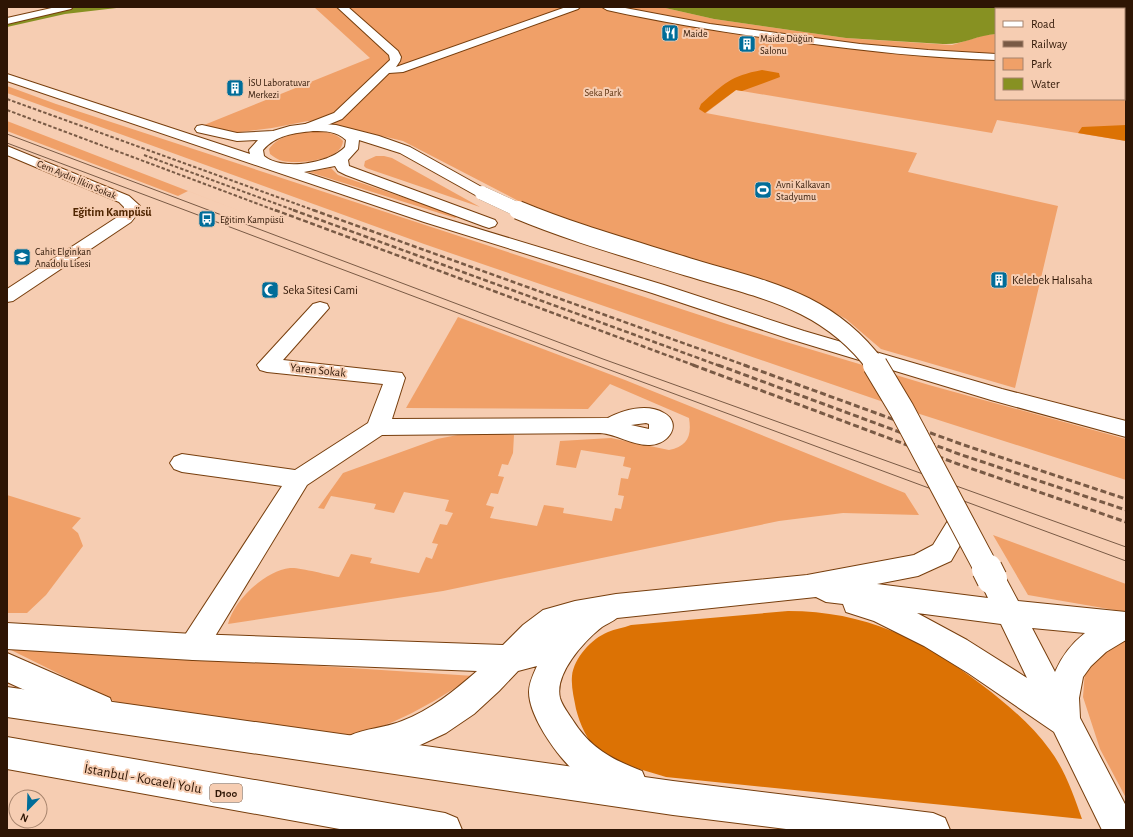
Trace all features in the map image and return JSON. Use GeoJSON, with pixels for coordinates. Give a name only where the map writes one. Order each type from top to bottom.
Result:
{"type":"FeatureCollection","features":[{"type":"Feature","properties":{"kind":"main road"},"geometry":{"type":"LineString","coordinates":[[7,21],[68,7]]}},
{"type":"Feature","properties":{"kind":"main road"},"geometry":{"type":"LineString","coordinates":[[341,126],[395,62],[396,57],[394,53],[342,7]]}},
{"type":"Feature","properties":{"kind":"main road"},"geometry":{"type":"LineString","coordinates":[[387,70],[399,70],[575,7]]}},
{"type":"Feature","properties":{"kind":"main road"},"geometry":{"type":"LineString","coordinates":[[607,7],[702,25],[802,40],[926,54],[995,57]]}},
{"type":"Feature","properties":{"kind":"main road"},"geometry":{"type":"LineString","coordinates":[[7,77],[42,90],[430,218],[658,289],[811,340],[999,395],[1126,429]]}},
{"type":"Feature","properties":{"kind":"main road"},"geometry":{"type":"LineString","coordinates":[[42,90],[95,101],[228,136],[245,137],[274,135],[290,130],[341,126],[405,150],[482,193],[537,218],[776,295],[809,309],[824,318],[852,339],[881,374],[901,408],[1009,613],[1120,830]]}},
{"type":"Feature","properties":{"kind":"main road"},"geometry":{"type":"LineString","coordinates":[[341,126],[353,138],[353,144],[343,155],[344,168],[351,172],[448,207],[658,289]]}},
{"type":"Feature","properties":{"kind":"main road"},"geometry":{"type":"LineString","coordinates":[[274,135],[261,143],[256,150],[257,157],[270,165],[292,168],[309,167],[326,163],[343,155],[374,148],[405,150]]}},
{"type":"Feature","properties":{"kind":"main road","name":"Cem Aydın İlkin Sokak"},"geometry":{"type":"LineString","coordinates":[[7,150],[130,202],[132,206],[131,212],[124,219],[7,297]]}},
{"type":"Feature","properties":{"kind":"main road","name":"Yaren Sokak"},"geometry":{"type":"LineString","coordinates":[[320,308],[267,365],[395,378],[378,427]]}},
{"type":"Feature","properties":{"kind":"main road"},"geometry":{"type":"LineString","coordinates":[[193,647],[299,479],[378,427],[611,426]]}},
{"type":"Feature","properties":{"kind":"main road"},"geometry":{"type":"LineString","coordinates":[[182,463],[299,479]]}},
{"type":"Feature","properties":{"kind":"main road"},"geometry":{"type":"LineString","coordinates":[[341,750],[374,745],[403,737],[435,722],[463,703],[488,681],[533,634],[553,619],[575,613],[616,606],[716,594],[807,587],[918,565],[942,553],[961,521]]}},
{"type":"Feature","properties":{"kind":"main road"},"geometry":{"type":"LineString","coordinates":[[807,587],[1009,613],[1126,625]]}},
{"type":"Feature","properties":{"kind":"main road"},"geometry":{"type":"LineString","coordinates":[[807,587],[888,613],[932,634],[1064,721]]}},
{"type":"Feature","properties":{"kind":"main road"},"geometry":{"type":"LineString","coordinates":[[616,606],[591,619],[556,656],[546,676],[545,701],[564,737],[574,750],[591,766],[622,781],[673,798]]}},
{"type":"Feature","properties":{"kind":"main road"},"geometry":{"type":"LineString","coordinates":[[1064,721],[1065,688],[1071,668],[1081,653],[1097,641],[1126,625]]}},
{"type":"Feature","properties":{"kind":"main road"},"geometry":{"type":"LineString","coordinates":[[7,636],[193,647],[508,659],[541,652],[567,644]]}},
{"type":"Feature","properties":{"kind":"main road"},"geometry":{"type":"LineString","coordinates":[[7,666],[120,719]]}},
{"type":"Feature","properties":{"kind":"main road"},"geometry":{"type":"LineString","coordinates":[[7,702],[673,798],[933,830]]}},
{"type":"Feature","properties":{"kind":"main road","name":"İstanbul - Kocaeli Yolu"},"geometry":{"type":"LineString","coordinates":[[7,753],[210,790],[445,830]]}},
{"type":"Feature","properties":{"kind":"green space","name":"Seka Park"},"geometry":{"type":"Polygon","coordinates":[[[314,7],[661,7],[714,19],[846,38],[952,45],[985,35],[995,34],[995,100],[1125,100],[1126,28],[1126,141],[997,120],[992,133],[736,90],[706,113],[917,153],[908,172],[1058,206],[1015,388],[881,349],[846,319],[798,292],[598,230],[530,207],[403,141],[308,121],[272,128],[233,133],[204,125],[370,58],[314,7]]]}},
{"type":"Feature","properties":{"kind":"green space"},"geometry":{"type":"Polygon","coordinates":[[[7,86],[56,104],[730,325],[929,385],[1126,439],[1126,480],[901,408],[424,244],[7,93],[7,86]]]}},
{"type":"Feature","properties":{"kind":"green space"},"geometry":{"type":"Polygon","coordinates":[[[7,121],[188,191],[178,196],[7,131],[7,121]]]}},
{"type":"Feature","properties":{"kind":"green space"},"geometry":{"type":"Polygon","coordinates":[[[313,131],[330,133],[337,136],[343,141],[341,148],[328,157],[318,160],[299,162],[283,161],[270,154],[269,149],[273,144],[283,138],[313,131]]]}},
{"type":"Feature","properties":{"kind":"green space"},"geometry":{"type":"Polygon","coordinates":[[[376,156],[392,158],[480,207],[366,168],[364,166],[365,161],[376,156]]]}},
{"type":"Feature","properties":{"kind":"green space"},"geometry":{"type":"Polygon","coordinates":[[[331,168],[338,175],[458,216],[455,218],[309,172],[331,168]]]}},
{"type":"Feature","properties":{"kind":"green space"},"geometry":{"type":"Polygon","coordinates":[[[458,317],[625,380],[905,493],[919,515],[843,513],[779,521],[443,591],[228,624],[231,615],[237,606],[252,588],[280,570],[294,568],[339,577],[351,554],[372,558],[370,563],[419,573],[426,557],[432,559],[438,544],[432,543],[440,524],[447,525],[453,513],[445,511],[449,500],[404,492],[394,513],[374,509],[376,504],[331,496],[324,509],[318,508],[343,473],[437,439],[473,432],[514,435],[513,453],[508,465],[502,464],[498,476],[504,477],[498,494],[491,493],[486,505],[494,507],[490,518],[537,526],[544,505],[564,508],[563,513],[612,521],[615,508],[621,509],[624,496],[618,495],[621,478],[628,479],[631,468],[623,466],[625,457],[581,450],[576,468],[556,465],[560,441],[611,438],[669,450],[680,446],[687,440],[690,430],[689,418],[610,384],[588,409],[406,408],[458,317]]]}},
{"type":"Feature","properties":{"kind":"green space"},"geometry":{"type":"Polygon","coordinates":[[[7,495],[81,518],[72,528],[78,533],[83,546],[46,595],[27,613],[7,613],[7,495]]]}},
{"type":"Feature","properties":{"kind":"green space"},"geometry":{"type":"Polygon","coordinates":[[[993,535],[1126,584],[1126,612],[1028,595],[993,535]]]}},
{"type":"Feature","properties":{"kind":"green space"},"geometry":{"type":"Polygon","coordinates":[[[1126,640],[1126,798],[1100,749],[1083,697],[1085,670],[1095,655],[1126,640]]]}},
{"type":"Feature","properties":{"kind":"green space"},"geometry":{"type":"Polygon","coordinates":[[[7,646],[474,676],[443,696],[396,721],[362,734],[343,739],[132,710],[7,648],[7,646]]]}},
{"type":"Feature","properties":{"kind":"shaded area"},"geometry":{"type":"Polygon","coordinates":[[[762,70],[779,73],[780,77],[742,91],[736,90],[705,113],[699,109],[701,104],[728,82],[742,75],[762,70]]]}},
{"type":"Feature","properties":{"kind":"shaded area"},"geometry":{"type":"Polygon","coordinates":[[[1126,125],[1126,141],[1078,133],[1082,127],[1126,125]]]}},
{"type":"Feature","properties":{"kind":"shaded area"},"geometry":{"type":"Polygon","coordinates":[[[788,611],[816,612],[867,622],[915,641],[960,669],[1010,707],[1043,741],[1065,775],[1082,819],[666,777],[632,767],[615,760],[607,756],[591,743],[582,727],[576,709],[572,688],[572,676],[573,669],[580,656],[595,639],[611,631],[631,625],[788,611]]]}},
{"type":"Feature","properties":{"kind":"water"},"geometry":{"type":"Polygon","coordinates":[[[78,7],[125,7],[65,14],[7,27],[7,23],[78,7]]]}},
{"type":"Feature","properties":{"kind":"water"},"geometry":{"type":"Polygon","coordinates":[[[661,7],[1126,7],[1126,28],[1125,8],[995,8],[995,34],[950,44],[846,38],[714,19],[661,7]]]}},
{"type":"Feature","properties":{"kind":"tram line"},"geometry":{"type":"LineString","coordinates":[[7,134],[603,359],[1126,547]]}},
{"type":"Feature","properties":{"kind":"tram line"},"geometry":{"type":"LineString","coordinates":[[7,143],[564,353],[1126,561]]}},
{"type":"Feature","properties":{"kind":"railway"},"geometry":{"type":"LineString","coordinates":[[7,99],[316,211]]}},
{"type":"Feature","properties":{"kind":"railway"},"geometry":{"type":"LineString","coordinates":[[7,110],[277,211]]}},
{"type":"Feature","properties":{"kind":"railway"},"geometry":{"type":"LineString","coordinates":[[144,155],[296,211]]}},
{"type":"Feature","properties":{"kind":"railway"},"geometry":{"type":"LineString","coordinates":[[275,210],[696,366]]}},
{"type":"Feature","properties":{"kind":"railway"},"geometry":{"type":"LineString","coordinates":[[293,210],[720,366]]}},
{"type":"Feature","properties":{"kind":"railway"},"geometry":{"type":"LineString","coordinates":[[313,210],[747,366]]}},
{"type":"Feature","properties":{"kind":"railway"},"geometry":{"type":"LineString","coordinates":[[693,365],[958,464],[1126,522]]}},
{"type":"Feature","properties":{"kind":"railway"},"geometry":{"type":"LineString","coordinates":[[718,365],[959,454],[1126,510]]}},
{"type":"Feature","properties":{"kind":"railway"},"geometry":{"type":"LineString","coordinates":[[744,365],[961,444],[1126,499]]}},
{"type":"Feature","properties":{"kind":"place","name":"Maide"},"geometry":{"type":"Point","coordinates":[670,33]}},
{"type":"Feature","properties":{"kind":"place","name":"Maide Düğün Salonu"},"geometry":{"type":"Point","coordinates":[747,44]}},
{"type":"Feature","properties":{"kind":"place","name":"İSU Laboratuvar Merkezi"},"geometry":{"type":"Point","coordinates":[235,88]}},
{"type":"Feature","properties":{"kind":"place","name":"Avni Kalkavan Stadyumu"},"geometry":{"type":"Point","coordinates":[763,190]}},
{"type":"Feature","properties":{"kind":"place","name":"Eğitim Kampüsü"},"geometry":{"type":"Point","coordinates":[207,219]}},
{"type":"Feature","properties":{"kind":"place","name":"Cahit Elginkan Anadolu Lisesi"},"geometry":{"type":"Point","coordinates":[22,257]}},
{"type":"Feature","properties":{"kind":"place","name":"Kelebek Halısaha"},"geometry":{"type":"Point","coordinates":[999,280]}},
{"type":"Feature","properties":{"kind":"place","name":"Seka Sitesi Cami"},"geometry":{"type":"Point","coordinates":[270,290]}},
{"type":"Feature","properties":{"kind":"district","name":"Eğitim Kampüsü"},"geometry":{"type":"Point","coordinates":[112,212]}}]}
